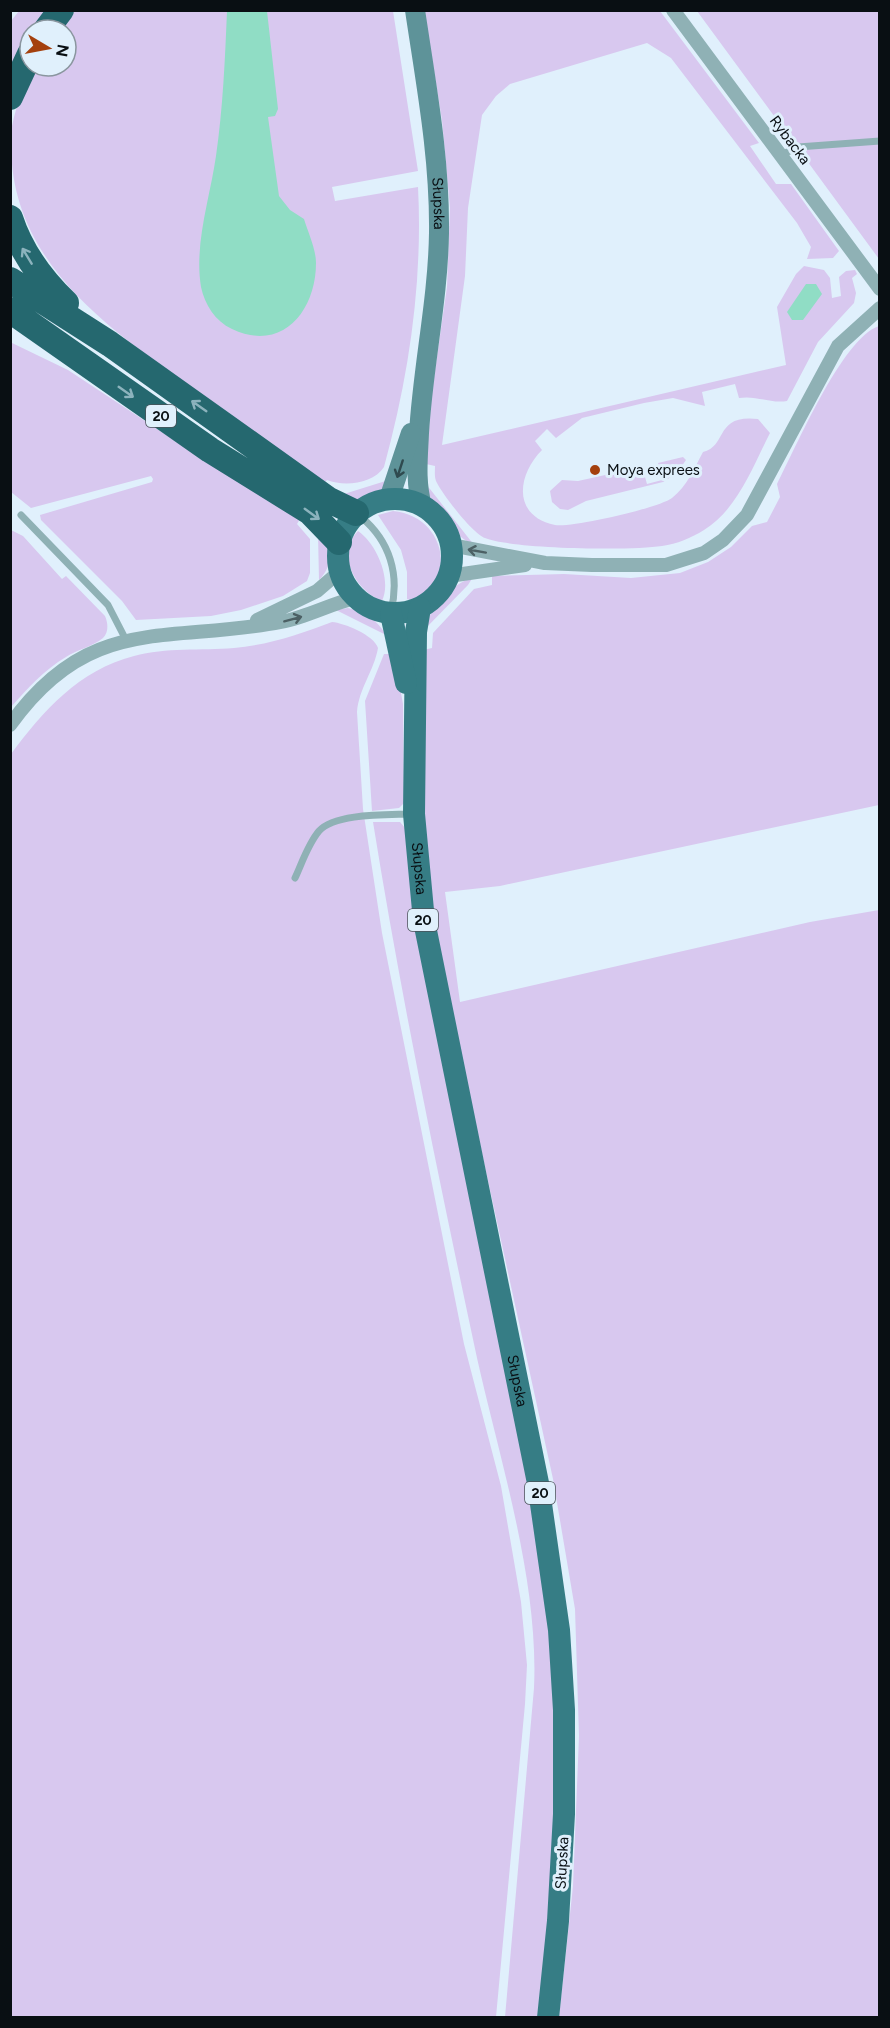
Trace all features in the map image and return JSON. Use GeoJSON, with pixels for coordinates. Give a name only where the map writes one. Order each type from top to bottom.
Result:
{"type":"FeatureCollection","features":[{"type":"Feature","properties":{"kind":"highway"},"geometry":{"type":"LineString","coordinates":[[10,97],[19,78]]}},
{"type":"Feature","properties":{"kind":"highway"},"geometry":{"type":"LineString","coordinates":[[10,218],[25,253],[45,283],[110,344]]}},
{"type":"Feature","properties":{"kind":"highway","name":"20"},"geometry":{"type":"LineString","coordinates":[[10,280],[110,344],[317,491],[356,513]]}},
{"type":"Feature","properties":{"kind":"highway"},"geometry":{"type":"LineString","coordinates":[[10,310],[77,358]]}},
{"type":"Feature","properties":{"kind":"highway","name":"20"},"geometry":{"type":"LineString","coordinates":[[10,332],[77,358],[210,450],[310,512],[339,542]]}},
{"type":"Feature","properties":{"kind":"main road","name":"Słupska"},"geometry":{"type":"LineString","coordinates":[[415,10],[434,132],[439,233],[433,318],[421,398],[417,484],[422,506]]}},
{"type":"Feature","properties":{"kind":"main road","name":"Słupska"},"geometry":{"type":"LineString","coordinates":[[389,499],[421,398]]}},
{"type":"Feature","properties":{"kind":"main road"},"geometry":{"type":"LineString","coordinates":[[400,499],[422,506],[442,523],[451,545],[449,576],[437,595],[420,608],[391,614],[366,606],[356,598],[339,572],[339,542],[343,531],[356,513],[372,503],[400,499]]}},
{"type":"Feature","properties":{"kind":"main road","name":"Słupska"},"geometry":{"type":"LineString","coordinates":[[420,608],[416,632],[414,750],[414,814],[420,892],[434,978],[538,1483],[555,1595],[564,1710],[565,1791],[561,1888],[548,2018]]}},
{"type":"Feature","properties":{"kind":"main road","name":"Słupska"},"geometry":{"type":"LineString","coordinates":[[391,614],[405,680],[414,750]]}},
{"type":"Feature","properties":{"kind":"street","name":"Rybacka"},"geometry":{"type":"LineString","coordinates":[[674,10],[879,289]]}},
{"type":"Feature","properties":{"kind":"street"},"geometry":{"type":"LineString","coordinates":[[449,576],[484,568],[544,563],[666,565],[694,557],[723,540],[753,506],[838,346],[879,308]]}},
{"type":"Feature","properties":{"kind":"street"},"geometry":{"type":"LineString","coordinates":[[451,545],[544,563]]}},
{"type":"Feature","properties":{"kind":"street"},"geometry":{"type":"LineString","coordinates":[[235,628],[294,604],[317,591],[339,572]]}},
{"type":"Feature","properties":{"kind":"street"},"geometry":{"type":"LineString","coordinates":[[10,724],[29,700],[61,671],[97,649],[126,640],[281,622],[356,598]]}},
{"type":"Feature","properties":{"kind":"lane"},"geometry":{"type":"LineString","coordinates":[[781,155],[798,147],[879,141]]}},
{"type":"Feature","properties":{"kind":"lane"},"geometry":{"type":"LineString","coordinates":[[210,450],[252,466]]}},
{"type":"Feature","properties":{"kind":"lane"},"geometry":{"type":"LineString","coordinates":[[285,478],[317,491]]}},
{"type":"Feature","properties":{"kind":"lane"},"geometry":{"type":"LineString","coordinates":[[356,513],[379,536],[393,565],[395,582],[391,614]]}},
{"type":"Feature","properties":{"kind":"lane"},"geometry":{"type":"LineString","coordinates":[[21,515],[108,605],[126,640]]}},
{"type":"Feature","properties":{"kind":"lane"},"geometry":{"type":"LineString","coordinates":[[295,878],[311,843],[328,824],[357,818],[414,814]]}},
{"type":"Feature","properties":{"kind":"shaded area"},"geometry":{"type":"Polygon","coordinates":[[[19,11],[52,11],[46,18],[18,18],[18,58],[11,70],[11,21],[19,11]]]}},
{"type":"Feature","properties":{"kind":"shaded area"},"geometry":{"type":"Polygon","coordinates":[[[73,11],[393,11],[418,171],[332,187],[335,201],[418,187],[418,258],[412,328],[401,398],[384,467],[379,473],[358,482],[342,483],[327,480],[321,487],[251,430],[135,346],[101,318],[70,287],[44,253],[24,216],[13,173],[12,126],[18,103],[29,78],[78,78],[78,18],[67,18],[73,11]]]}},
{"type":"Feature","properties":{"kind":"shaded area"},"geometry":{"type":"Polygon","coordinates":[[[227,11],[267,11],[278,109],[275,116],[268,117],[279,196],[290,210],[304,219],[316,258],[314,281],[303,311],[293,323],[281,331],[266,336],[250,335],[232,329],[221,322],[205,300],[199,271],[201,238],[218,138],[227,11]]]}},
{"type":"Feature","properties":{"kind":"shaded area"},"geometry":{"type":"Polygon","coordinates":[[[424,11],[660,11],[759,143],[750,146],[776,184],[791,184],[839,251],[833,258],[807,259],[811,247],[797,223],[671,58],[647,43],[510,84],[496,96],[482,115],[468,208],[465,276],[442,445],[786,365],[777,307],[796,274],[804,266],[824,270],[830,278],[832,298],[841,296],[839,277],[846,271],[855,270],[857,274],[852,278],[856,293],[854,303],[818,342],[787,401],[739,398],[735,384],[702,392],[705,406],[673,398],[644,403],[582,418],[556,438],[547,429],[535,441],[542,450],[527,471],[523,494],[525,504],[531,513],[541,520],[555,525],[564,525],[633,512],[672,498],[686,483],[703,452],[716,444],[728,426],[734,421],[758,419],[770,433],[751,473],[726,511],[694,536],[668,545],[647,548],[545,547],[499,542],[480,535],[466,522],[436,481],[435,466],[426,464],[432,391],[447,287],[450,208],[442,120],[424,11]]]}},
{"type":"Feature","properties":{"kind":"shaded area"},"geometry":{"type":"Polygon","coordinates":[[[697,11],[879,11],[879,259],[697,11]]]}},
{"type":"Feature","properties":{"kind":"shaded area"},"geometry":{"type":"Polygon","coordinates":[[[806,284],[816,284],[822,294],[803,320],[792,320],[787,312],[806,284]]]}},
{"type":"Feature","properties":{"kind":"shaded area"},"geometry":{"type":"Polygon","coordinates":[[[879,326],[879,805],[500,886],[445,892],[460,1002],[810,922],[879,910],[879,2017],[559,2017],[573,1886],[579,1736],[575,1609],[553,1479],[438,951],[424,832],[423,650],[432,648],[433,633],[474,589],[492,585],[492,576],[564,574],[631,578],[680,573],[708,562],[731,547],[752,526],[767,522],[780,497],[777,484],[821,396],[850,351],[865,335],[879,326]]]}},
{"type":"Feature","properties":{"kind":"shaded area"},"geometry":{"type":"Polygon","coordinates":[[[10,342],[68,370],[189,450],[301,517],[297,524],[310,539],[310,573],[307,581],[283,596],[241,610],[211,616],[136,620],[122,601],[41,520],[40,515],[152,482],[153,479],[151,476],[31,508],[11,492],[10,342]]]}},
{"type":"Feature","properties":{"kind":"shaded area"},"geometry":{"type":"Polygon","coordinates":[[[683,457],[686,460],[677,473],[663,482],[586,501],[568,510],[560,509],[552,502],[550,491],[562,480],[578,481],[637,468],[637,471],[643,470],[647,484],[662,480],[658,463],[683,457]]]}},
{"type":"Feature","properties":{"kind":"shaded area"},"geometry":{"type":"Polygon","coordinates":[[[392,479],[381,491],[368,498],[356,501],[344,494],[392,479]]]}},
{"type":"Feature","properties":{"kind":"shaded area"},"geometry":{"type":"Polygon","coordinates":[[[425,484],[474,545],[451,528],[432,501],[425,484]]]}},
{"type":"Feature","properties":{"kind":"shaded area"},"geometry":{"type":"Polygon","coordinates":[[[393,511],[411,516],[425,525],[435,537],[440,552],[440,567],[436,580],[426,592],[410,600],[407,599],[407,572],[401,550],[378,515],[393,511]]]}},
{"type":"Feature","properties":{"kind":"shaded area"},"geometry":{"type":"Polygon","coordinates":[[[11,530],[23,536],[62,579],[66,576],[105,616],[107,627],[103,638],[51,668],[11,707],[11,530]]]}},
{"type":"Feature","properties":{"kind":"shaded area"},"geometry":{"type":"Polygon","coordinates":[[[358,531],[371,544],[381,563],[385,583],[382,601],[364,589],[352,571],[348,550],[351,540],[358,531]]]}},
{"type":"Feature","properties":{"kind":"shaded area"},"geometry":{"type":"Polygon","coordinates":[[[318,534],[329,541],[330,552],[328,567],[319,580],[318,534]]]}},
{"type":"Feature","properties":{"kind":"shaded area"},"geometry":{"type":"Polygon","coordinates":[[[473,577],[468,585],[423,631],[442,598],[473,577]]]}},
{"type":"Feature","properties":{"kind":"shaded area"},"geometry":{"type":"Polygon","coordinates":[[[348,608],[370,617],[386,635],[336,610],[348,608]]]}},
{"type":"Feature","properties":{"kind":"shaded area"},"geometry":{"type":"Polygon","coordinates":[[[332,622],[365,634],[378,648],[358,703],[357,712],[363,809],[382,933],[464,1344],[501,1486],[521,1602],[527,1665],[525,1704],[496,2017],[11,2017],[11,754],[49,708],[64,694],[96,671],[114,662],[158,651],[234,648],[272,642],[332,622]]]}},
{"type":"Feature","properties":{"kind":"shaded area"},"geometry":{"type":"Polygon","coordinates":[[[384,654],[394,654],[403,704],[404,803],[399,808],[372,811],[365,701],[384,654]]]}},
{"type":"Feature","properties":{"kind":"shaded area"},"geometry":{"type":"Polygon","coordinates":[[[373,822],[400,822],[406,829],[530,1484],[551,1631],[557,1814],[540,2017],[505,2017],[534,1688],[534,1647],[530,1606],[516,1522],[477,1358],[435,1158],[396,957],[373,822]]]}},
{"type":"Feature","properties":{"kind":"place","name":"Moya exprees"},"geometry":{"type":"Point","coordinates":[595,470]}}]}
